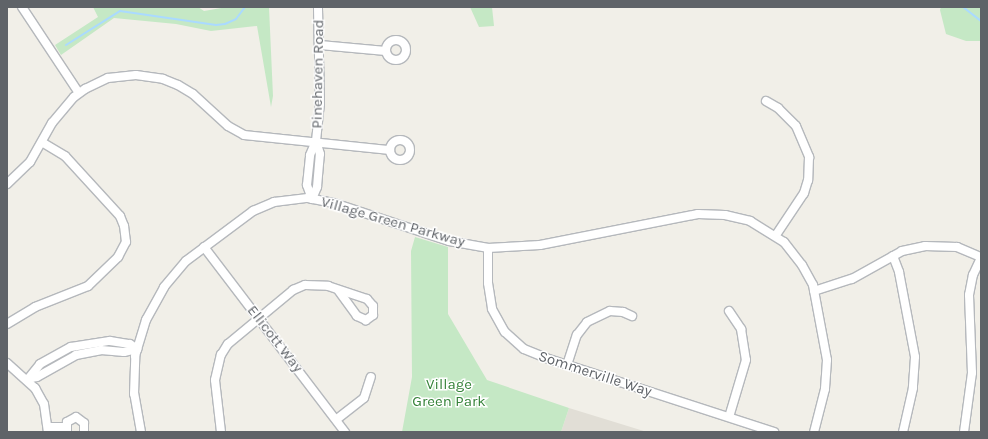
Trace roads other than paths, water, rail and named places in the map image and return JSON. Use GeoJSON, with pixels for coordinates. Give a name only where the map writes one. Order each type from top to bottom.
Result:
{"type":"FeatureCollection","features":[{"type":"Feature","properties":{"kind":"street"},"geometry":{"type":"LineString","coordinates":[[22,7],[79,93]]}},
{"type":"Feature","properties":{"kind":"street","name":"Pinehaven Road"},"geometry":{"type":"LineString","coordinates":[[312,199],[307,185],[310,154],[316,142],[320,104],[320,45],[318,7]]}},
{"type":"Feature","properties":{"kind":"street"},"geometry":{"type":"LineString","coordinates":[[320,45],[386,51]]}},
{"type":"Feature","properties":{"kind":"street"},"geometry":{"type":"LineString","coordinates":[[7,184],[30,162],[60,112],[79,93],[108,78],[136,75],[163,79],[193,94],[228,126],[244,135],[269,139],[316,142],[390,150]]}},
{"type":"Feature","properties":{"kind":"street"},"geometry":{"type":"LineString","coordinates":[[766,101],[778,108],[793,122],[802,136],[809,157],[808,180],[804,193],[776,235]]}},
{"type":"Feature","properties":{"kind":"street"},"geometry":{"type":"LineString","coordinates":[[7,324],[35,307],[88,286],[118,257],[126,242],[124,226],[120,216],[65,156],[42,142]]}},
{"type":"Feature","properties":{"kind":"street","name":"Village Green Parkway"},"geometry":{"type":"LineString","coordinates":[[141,432],[134,394],[137,349],[146,320],[164,287],[176,271],[240,219],[264,206],[287,200],[312,199],[334,203],[449,241],[488,248],[540,245],[712,213],[738,217],[776,235],[802,265],[814,291],[826,346],[827,373],[814,432]]}},
{"type":"Feature","properties":{"kind":"street"},"geometry":{"type":"LineString","coordinates":[[814,291],[852,279],[893,256],[912,248],[937,245],[957,247],[981,257],[973,275],[969,295],[972,373],[964,432]]}},
{"type":"Feature","properties":{"kind":"street","name":"Ellicott Way"},"geometry":{"type":"LineString","coordinates":[[204,247],[337,419],[345,432]]}},
{"type":"Feature","properties":{"kind":"street","name":"Sommerville Way"},"geometry":{"type":"LineString","coordinates":[[488,248],[489,296],[498,322],[505,332],[524,349],[567,365],[774,432]]}},
{"type":"Feature","properties":{"kind":"street"},"geometry":{"type":"LineString","coordinates":[[893,256],[899,272],[915,357],[913,388],[903,432]]}},
{"type":"Feature","properties":{"kind":"street"},"geometry":{"type":"LineString","coordinates":[[222,432],[216,386],[217,368],[228,344],[298,286],[312,284],[338,290]]}},
{"type":"Feature","properties":{"kind":"street"},"geometry":{"type":"LineString","coordinates":[[567,365],[577,335],[587,322],[610,311],[623,312],[632,316]]}},
{"type":"Feature","properties":{"kind":"street"},"geometry":{"type":"LineString","coordinates":[[729,311],[739,324],[746,360],[729,417]]}},
{"type":"Feature","properties":{"kind":"street"},"geometry":{"type":"LineString","coordinates":[[28,379],[42,375],[76,355],[101,350],[124,352],[137,349]]}},
{"type":"Feature","properties":{"kind":"street"},"geometry":{"type":"LineString","coordinates":[[7,363],[28,379],[44,404],[48,430],[66,430],[70,419],[76,418],[84,423],[84,432]]}},
{"type":"Feature","properties":{"kind":"street"},"geometry":{"type":"LineString","coordinates":[[337,419],[364,398],[371,377]]}},
{"type":"Feature","properties":{"kind":"waterway"},"geometry":{"type":"LineString","coordinates":[[66,45],[120,11],[216,25],[225,24],[236,19],[245,7]]}},
{"type":"Feature","properties":{"kind":"waterway"},"geometry":{"type":"LineString","coordinates":[[963,7],[981,21]]}},
{"type":"Feature","properties":{"kind":"park label","name":"Village Green Park"},"geometry":{"type":"Point","coordinates":[449,392]}}]}
